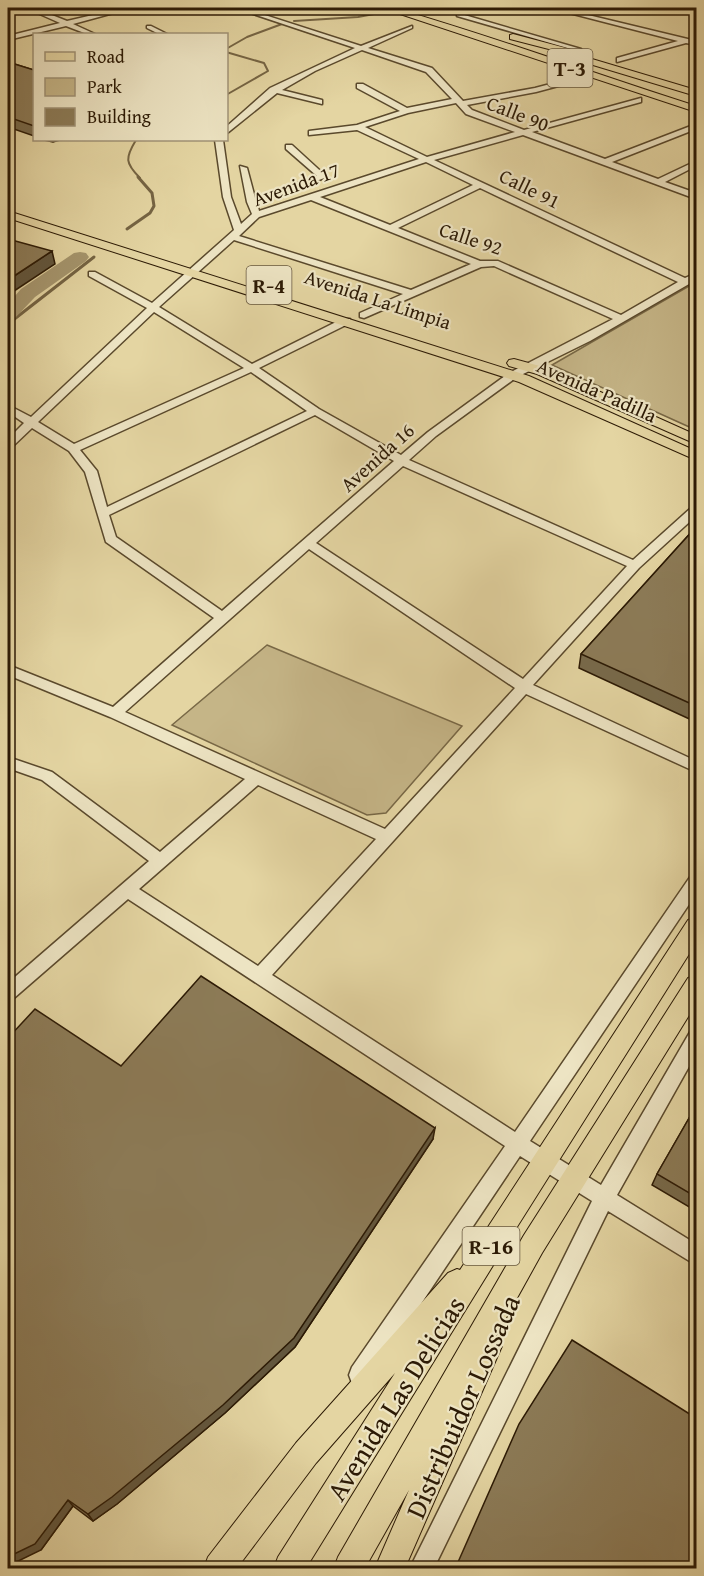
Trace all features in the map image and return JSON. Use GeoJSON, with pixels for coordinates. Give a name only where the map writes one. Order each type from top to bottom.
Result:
{"type":"FeatureCollection","features":[{"type":"Feature","properties":{"kind":"main road","name":"T-3"},"geometry":{"type":"LineString","coordinates":[[391,9],[410,10],[493,32],[696,95]]}},
{"type":"Feature","properties":{"kind":"main road","name":"T-3"},"geometry":{"type":"LineString","coordinates":[[410,10],[428,20],[696,109]]}},
{"type":"Feature","properties":{"kind":"main road"},"geometry":{"type":"LineString","coordinates":[[410,10],[413,21],[410,27],[444,25]]}},
{"type":"Feature","properties":{"kind":"main road"},"geometry":{"type":"LineString","coordinates":[[8,13],[8,21]]}},
{"type":"Feature","properties":{"kind":"main road"},"geometry":{"type":"LineString","coordinates":[[428,20],[467,29],[592,73],[696,103]]}},
{"type":"Feature","properties":{"kind":"main road"},"geometry":{"type":"LineString","coordinates":[[493,32],[596,59],[620,60],[620,64],[628,73]]}},
{"type":"Feature","properties":{"kind":"main road"},"geometry":{"type":"LineString","coordinates":[[493,32],[536,48],[696,95]]}},
{"type":"Feature","properties":{"kind":"main road","name":"Avenida La Limpia"},"geometry":{"type":"LineString","coordinates":[[8,204],[530,368]]}},
{"type":"Feature","properties":{"kind":"main road","name":"Avenida La Limpia"},"geometry":{"type":"LineString","coordinates":[[8,214],[513,375]]}},
{"type":"Feature","properties":{"kind":"main road","name":"Avenida Padilla"},"geometry":{"type":"LineString","coordinates":[[530,368],[696,440]]}},
{"type":"Feature","properties":{"kind":"main road","name":"Avenida Padilla"},"geometry":{"type":"LineString","coordinates":[[513,375],[696,456]]}},
{"type":"Feature","properties":{"kind":"main road","name":"Avenida Las Delicias"},"geometry":{"type":"LineString","coordinates":[[289,1569],[496,1237],[696,926]]}},
{"type":"Feature","properties":{"kind":"main road","name":"Avenida Las Delicias"},"geometry":{"type":"LineString","coordinates":[[350,1569],[533,1244],[696,985]]}},
{"type":"Feature","properties":{"kind":"main road","name":"Distribuidor Lossada"},"geometry":{"type":"LineString","coordinates":[[219,1569],[306,1453],[496,1237]]}},
{"type":"Feature","properties":{"kind":"main road","name":"Distribuidor Lossada"},"geometry":{"type":"LineString","coordinates":[[390,1569],[533,1244]]}},
{"type":"Feature","properties":{"kind":"street"},"geometry":{"type":"LineString","coordinates":[[29,8],[90,33]]}},
{"type":"Feature","properties":{"kind":"street"},"geometry":{"type":"LineString","coordinates":[[8,38],[125,8]]}},
{"type":"Feature","properties":{"kind":"street","name":"Calle 90"},"geometry":{"type":"LineString","coordinates":[[238,8],[429,70],[469,112],[522,134],[696,196]]}},
{"type":"Feature","properties":{"kind":"street"},"geometry":{"type":"LineString","coordinates":[[553,8],[696,43]]}},
{"type":"Feature","properties":{"kind":"street"},"geometry":{"type":"LineString","coordinates":[[459,15],[577,49],[572,52]]}},
{"type":"Feature","properties":{"kind":"street"},"geometry":{"type":"LineString","coordinates":[[149,27],[162,33]]}},
{"type":"Feature","properties":{"kind":"street"},"geometry":{"type":"LineString","coordinates":[[228,130],[273,90],[297,75],[410,27]]}},
{"type":"Feature","properties":{"kind":"street"},"geometry":{"type":"LineString","coordinates":[[620,60],[696,38]]}},
{"type":"Feature","properties":{"kind":"street"},"geometry":{"type":"LineString","coordinates":[[312,133],[358,127],[406,111],[536,90],[592,73]]}},
{"type":"Feature","properties":{"kind":"street"},"geometry":{"type":"LineString","coordinates":[[360,86],[406,111]]}},
{"type":"Feature","properties":{"kind":"street"},"geometry":{"type":"LineString","coordinates":[[273,90],[319,102]]}},
{"type":"Feature","properties":{"kind":"street","name":"Avenida 17"},"geometry":{"type":"LineString","coordinates":[[8,445],[153,307],[256,214],[428,159],[638,100]]}},
{"type":"Feature","properties":{"kind":"street"},"geometry":{"type":"LineString","coordinates":[[603,163],[696,126]]}},
{"type":"Feature","properties":{"kind":"street","name":"Calle 91"},"geometry":{"type":"LineString","coordinates":[[358,127],[691,279]]}},
{"type":"Feature","properties":{"kind":"street"},"geometry":{"type":"LineString","coordinates":[[219,141],[227,196],[238,229]]}},
{"type":"Feature","properties":{"kind":"street"},"geometry":{"type":"LineString","coordinates":[[251,202],[323,177],[289,147]]}},
{"type":"Feature","properties":{"kind":"street"},"geometry":{"type":"LineString","coordinates":[[658,182],[696,164]]}},
{"type":"Feature","properties":{"kind":"street"},"geometry":{"type":"LineString","coordinates":[[243,168],[256,214]]}},
{"type":"Feature","properties":{"kind":"street"},"geometry":{"type":"LineString","coordinates":[[389,229],[481,184]]}},
{"type":"Feature","properties":{"kind":"street","name":"Calle 92"},"geometry":{"type":"LineString","coordinates":[[309,196],[478,264],[495,264],[621,319]]}},
{"type":"Feature","properties":{"kind":"street"},"geometry":{"type":"LineString","coordinates":[[231,236],[413,294]]}},
{"type":"Feature","properties":{"kind":"street"},"geometry":{"type":"LineString","coordinates":[[364,315],[478,264]]}},
{"type":"Feature","properties":{"kind":"street"},"geometry":{"type":"LineString","coordinates":[[92,274],[153,307],[252,368],[315,411],[402,461],[635,565]]}},
{"type":"Feature","properties":{"kind":"street","name":"Avenida 16"},"geometry":{"type":"LineString","coordinates":[[115,713],[432,434],[513,375],[621,319],[691,279]]}},
{"type":"Feature","properties":{"kind":"street"},"geometry":{"type":"LineString","coordinates":[[73,449],[252,368],[346,321]]}},
{"type":"Feature","properties":{"kind":"street"},"geometry":{"type":"LineString","coordinates":[[8,408],[73,449],[91,471],[110,539],[224,619]]}},
{"type":"Feature","properties":{"kind":"street"},"geometry":{"type":"LineString","coordinates":[[102,514],[315,411]]}},
{"type":"Feature","properties":{"kind":"street"},"geometry":{"type":"LineString","coordinates":[[259,977],[635,565],[696,510]]}},
{"type":"Feature","properties":{"kind":"street"},"geometry":{"type":"LineString","coordinates":[[309,544],[524,687],[696,767]]}},
{"type":"Feature","properties":{"kind":"street"},"geometry":{"type":"LineString","coordinates":[[8,670],[115,713],[387,837]]}},
{"type":"Feature","properties":{"kind":"street"},"geometry":{"type":"LineString","coordinates":[[8,762],[47,776],[161,861]]}},
{"type":"Feature","properties":{"kind":"street"},"geometry":{"type":"LineString","coordinates":[[8,993],[257,777]]}},
{"type":"Feature","properties":{"kind":"street","name":"Avenida Las Delicias"},"geometry":{"type":"LineString","coordinates":[[306,1453],[519,1145],[696,882]]}},
{"type":"Feature","properties":{"kind":"street"},"geometry":{"type":"LineString","coordinates":[[127,891],[519,1145],[696,1256]]}},
{"type":"Feature","properties":{"kind":"street"},"geometry":{"type":"LineString","coordinates":[[422,1569],[604,1198],[696,1038]]}},
{"type":"Feature","properties":{"kind":"green space"},"geometry":{"type":"Polygon","coordinates":[[[696,282],[696,430],[552,365],[696,282]]]}},
{"type":"Feature","properties":{"kind":"green space"},"geometry":{"type":"Polygon","coordinates":[[[267,645],[462,726],[386,813],[367,815],[172,725],[267,645]]]}},
{"type":"Feature","properties":{"kind":"building"},"geometry":{"type":"Polygon","coordinates":[[[8,62],[33,70],[33,126],[8,117],[8,62]]]}},
{"type":"Feature","properties":{"kind":"building"},"geometry":{"type":"Polygon","coordinates":[[[8,239],[52,251],[8,280],[8,239]]]}},
{"type":"Feature","properties":{"kind":"building"},"geometry":{"type":"Polygon","coordinates":[[[696,527],[696,706],[581,654],[696,527]]]}},
{"type":"Feature","properties":{"kind":"building"},"geometry":{"type":"Polygon","coordinates":[[[201,976],[435,1128],[294,1338],[223,1405],[112,1497],[88,1514],[68,1500],[35,1544],[8,1557],[8,1038],[35,1009],[121,1066],[201,976]]]}},
{"type":"Feature","properties":{"kind":"building"},"geometry":{"type":"Polygon","coordinates":[[[696,1106],[696,1197],[657,1174],[696,1106]]]}},
{"type":"Feature","properties":{"kind":"building"},"geometry":{"type":"Polygon","coordinates":[[[572,1340],[696,1418],[696,1569],[455,1569],[519,1424],[572,1340]]]}},
{"type":"Feature","properties":{"kind":"waterway"},"geometry":{"type":"LineString","coordinates":[[294,21],[358,17],[406,8]]}},
{"type":"Feature","properties":{"kind":"waterway"},"geometry":{"type":"LineString","coordinates":[[228,48],[247,37],[282,24]]}},
{"type":"Feature","properties":{"kind":"waterway"},"geometry":{"type":"LineString","coordinates":[[228,53],[264,63],[268,71],[228,94]]}},
{"type":"Feature","properties":{"kind":"waterway"},"geometry":{"type":"LineString","coordinates":[[135,141],[128,160],[140,178]]}},
{"type":"Feature","properties":{"kind":"waterway"},"geometry":{"type":"LineString","coordinates":[[127,229],[150,213],[154,206],[152,193],[138,177]]}},
{"type":"Feature","properties":{"kind":"waterway"},"geometry":{"type":"LineString","coordinates":[[8,314],[28,293],[80,257]]}},
{"type":"Feature","properties":{"kind":"waterway"},"geometry":{"type":"LineString","coordinates":[[8,324],[94,257]]}}]}
